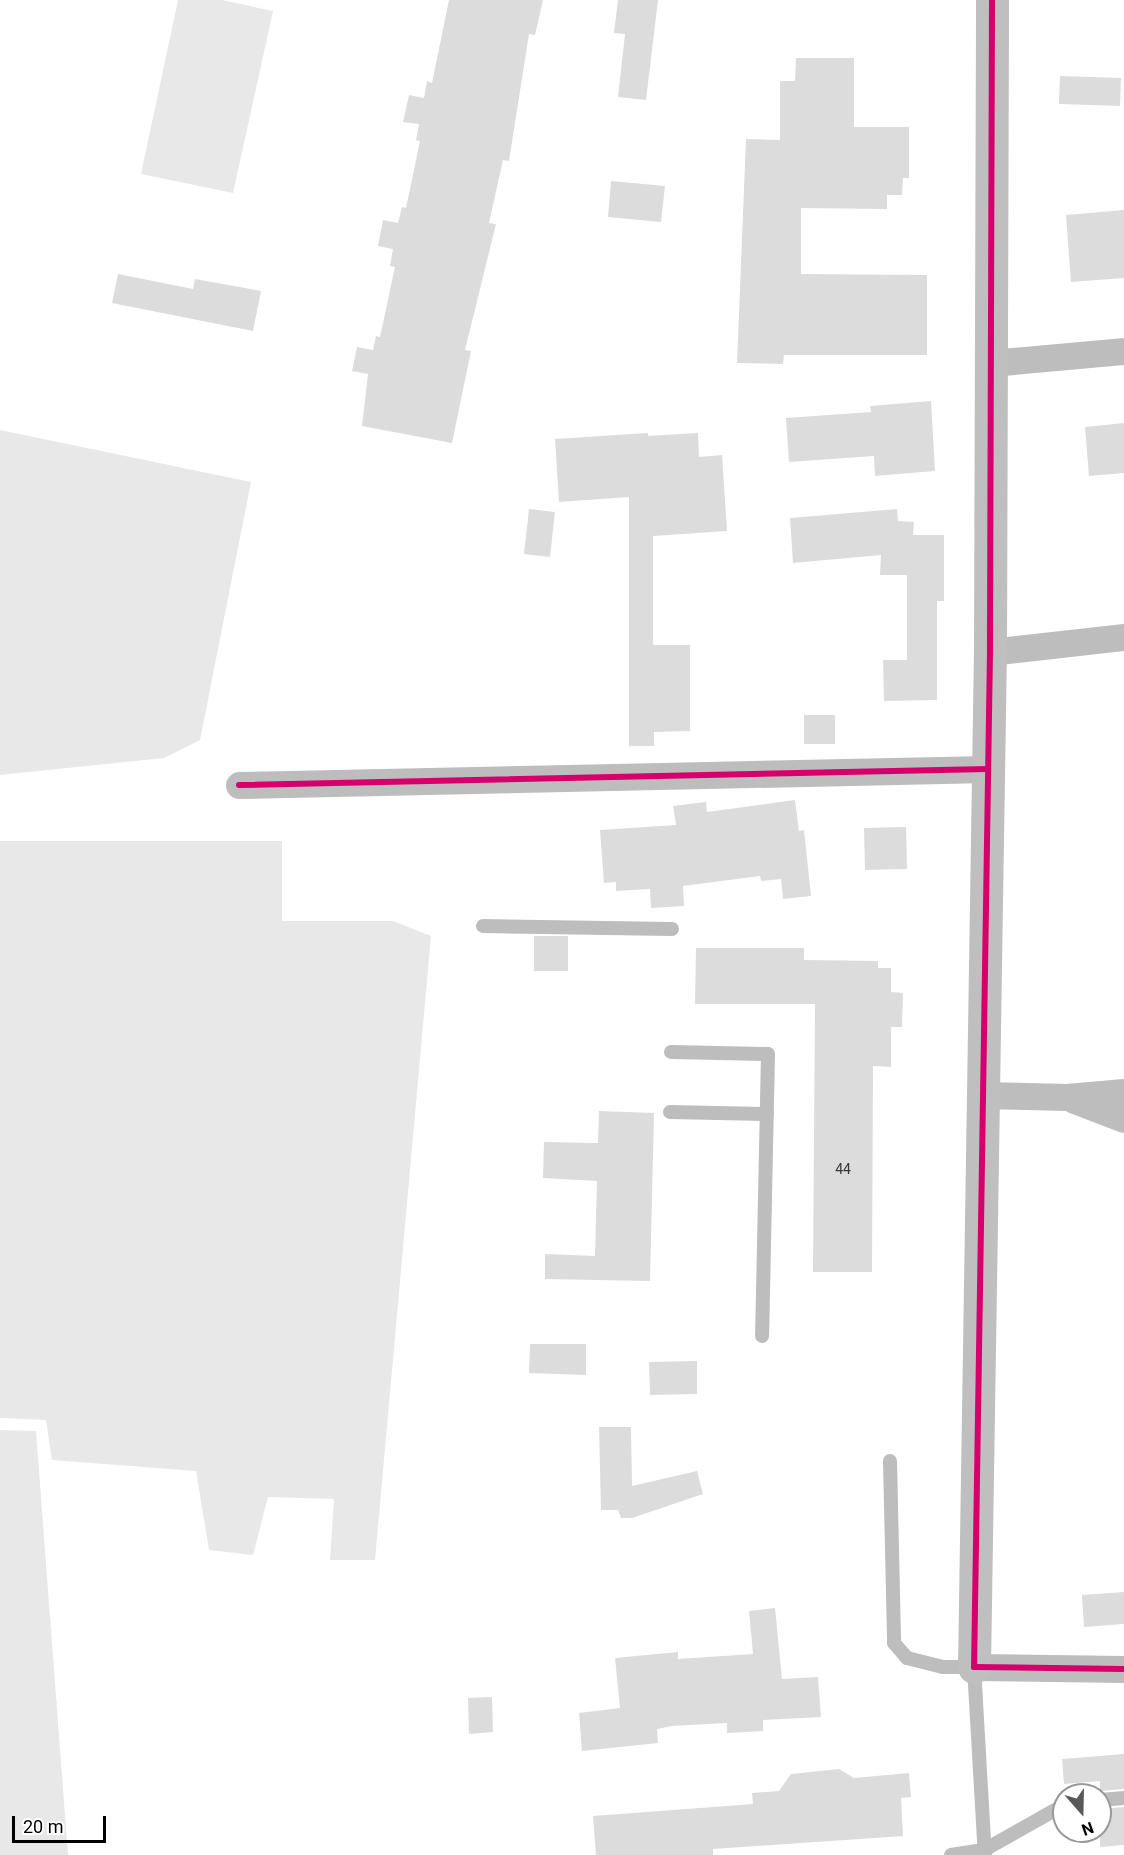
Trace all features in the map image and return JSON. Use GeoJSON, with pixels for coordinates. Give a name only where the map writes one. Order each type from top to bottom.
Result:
{"type":"FeatureCollection","features":[{"type":"Feature","properties":{"kind":"street"},"geometry":{"type":"LineString","coordinates":[[992,0],[990,652],[980,1095],[974,1667],[1124,1669]]}},
{"type":"Feature","properties":{"kind":"street"},"geometry":{"type":"LineString","coordinates":[[991,363],[1124,351]]}},
{"type":"Feature","properties":{"kind":"street"},"geometry":{"type":"LineString","coordinates":[[990,652],[1124,638]]}},
{"type":"Feature","properties":{"kind":"street"},"geometry":{"type":"LineString","coordinates":[[239,785],[988,769]]}},
{"type":"Feature","properties":{"kind":"street"},"geometry":{"type":"LineString","coordinates":[[980,1095],[1067,1097],[1124,1092]]}},
{"type":"Feature","properties":{"kind":"street"},"geometry":{"type":"LineString","coordinates":[[1067,1097],[1124,1119]]}},
{"type":"Feature","properties":{"kind":"lane"},"geometry":{"type":"LineString","coordinates":[[483,926],[672,929]]}},
{"type":"Feature","properties":{"kind":"lane"},"geometry":{"type":"LineString","coordinates":[[670,1052],[768,1054],[762,1336]]}},
{"type":"Feature","properties":{"kind":"lane"},"geometry":{"type":"LineString","coordinates":[[670,1112],[767,1114]]}},
{"type":"Feature","properties":{"kind":"lane"},"geometry":{"type":"LineString","coordinates":[[890,1461],[894,1643],[907,1658],[942,1667],[974,1667],[985,1852]]}},
{"type":"Feature","properties":{"kind":"lane"},"geometry":{"type":"LineString","coordinates":[[951,1855],[985,1852],[1052,1812]]}},
{"type":"Feature","properties":{"kind":"shaded area"},"geometry":{"type":"Polygon","coordinates":[[[178,0],[222,0],[273,11],[233,193],[141,174],[178,0]]]}},
{"type":"Feature","properties":{"kind":"shaded area"},"geometry":{"type":"Polygon","coordinates":[[[0,430],[251,482],[200,740],[164,758],[0,775],[0,430]]]}},
{"type":"Feature","properties":{"kind":"shaded area"},"geometry":{"type":"Polygon","coordinates":[[[0,841],[282,841],[282,921],[393,921],[431,936],[375,1560],[330,1560],[334,1499],[268,1497],[253,1555],[209,1550],[196,1471],[52,1460],[46,1420],[0,1418],[0,841]]]}},
{"type":"Feature","properties":{"kind":"shaded area"},"geometry":{"type":"Polygon","coordinates":[[[0,1430],[36,1431],[68,1855],[0,1855],[0,1430]]]}},
{"type":"Feature","properties":{"kind":"building"},"geometry":{"type":"Polygon","coordinates":[[[449,0],[543,0],[535,35],[529,34],[509,161],[503,160],[489,223],[496,224],[465,350],[471,351],[452,443],[362,426],[368,374],[352,371],[357,347],[373,350],[376,336],[380,337],[395,267],[390,266],[393,249],[378,246],[383,220],[398,223],[402,207],[406,208],[420,141],[416,140],[419,124],[403,122],[409,95],[424,98],[427,81],[432,83],[449,0]]]}},
{"type":"Feature","properties":{"kind":"building"},"geometry":{"type":"Polygon","coordinates":[[[618,0],[658,0],[646,100],[618,97],[625,34],[614,33],[618,0]]]}},
{"type":"Feature","properties":{"kind":"building"},"geometry":{"type":"Polygon","coordinates":[[[796,58],[854,58],[854,127],[909,127],[909,178],[903,178],[902,195],[887,195],[887,209],[801,208],[801,274],[927,275],[927,355],[784,355],[783,364],[737,363],[746,139],[780,140],[780,81],[795,81],[796,58]]]}},
{"type":"Feature","properties":{"kind":"building"},"geometry":{"type":"Polygon","coordinates":[[[1060,76],[1121,78],[1120,106],[1059,104],[1060,76]]]}},
{"type":"Feature","properties":{"kind":"building"},"geometry":{"type":"Polygon","coordinates":[[[611,181],[665,186],[661,222],[608,217],[611,181]]]}},
{"type":"Feature","properties":{"kind":"building"},"geometry":{"type":"Polygon","coordinates":[[[1124,210],[1124,278],[1071,282],[1066,215],[1124,210]]]}},
{"type":"Feature","properties":{"kind":"building"},"geometry":{"type":"Polygon","coordinates":[[[118,274],[193,289],[195,279],[261,291],[253,331],[112,303],[118,274]]]}},
{"type":"Feature","properties":{"kind":"building"},"geometry":{"type":"Polygon","coordinates":[[[931,401],[935,471],[875,476],[874,456],[789,462],[786,418],[871,412],[870,406],[931,401]]]}},
{"type":"Feature","properties":{"kind":"building"},"geometry":{"type":"Polygon","coordinates":[[[1124,423],[1124,473],[1089,476],[1085,427],[1124,423]]]}},
{"type":"Feature","properties":{"kind":"building"},"geometry":{"type":"Polygon","coordinates":[[[648,433],[648,436],[698,433],[699,457],[722,455],[727,531],[653,536],[653,645],[690,645],[690,731],[654,732],[654,746],[629,746],[629,497],[559,502],[555,439],[648,433]]]}},
{"type":"Feature","properties":{"kind":"building"},"geometry":{"type":"Polygon","coordinates":[[[529,509],[555,512],[550,557],[524,554],[529,509]]]}},
{"type":"Feature","properties":{"kind":"building"},"geometry":{"type":"Polygon","coordinates":[[[897,509],[898,521],[914,522],[913,535],[944,535],[944,601],[937,601],[937,700],[884,701],[883,660],[907,660],[907,575],[880,575],[881,555],[793,563],[790,518],[897,509]]]}},
{"type":"Feature","properties":{"kind":"building"},"geometry":{"type":"Polygon","coordinates":[[[804,715],[835,715],[835,744],[804,744],[804,715]]]}},
{"type":"Feature","properties":{"kind":"building"},"geometry":{"type":"Polygon","coordinates":[[[795,800],[799,831],[804,830],[811,896],[783,899],[781,879],[761,881],[760,876],[683,886],[684,906],[651,908],[650,889],[616,891],[616,882],[604,883],[600,830],[676,825],[673,806],[706,802],[707,812],[795,800]]]}},
{"type":"Feature","properties":{"kind":"building"},"geometry":{"type":"Polygon","coordinates":[[[906,827],[907,869],[865,870],[864,828],[906,827]]]}},
{"type":"Feature","properties":{"kind":"building"},"geometry":{"type":"Polygon","coordinates":[[[534,936],[568,936],[568,971],[534,971],[534,936]]]}},
{"type":"Feature","properties":{"kind":"building"},"geometry":{"type":"Polygon","coordinates":[[[696,948],[804,948],[804,960],[878,961],[878,968],[891,968],[891,992],[903,993],[902,1027],[891,1027],[891,1067],[873,1066],[872,1272],[813,1272],[815,1004],[695,1004],[696,948]]]}},
{"type":"Feature","properties":{"kind":"building"},"geometry":{"type":"Polygon","coordinates":[[[599,1111],[654,1113],[650,1281],[545,1279],[545,1254],[595,1256],[597,1181],[543,1178],[544,1142],[598,1143],[599,1111]]]}},
{"type":"Feature","properties":{"kind":"building"},"geometry":{"type":"Polygon","coordinates":[[[530,1344],[586,1344],[586,1375],[529,1373],[530,1344]]]}},
{"type":"Feature","properties":{"kind":"building"},"geometry":{"type":"Polygon","coordinates":[[[697,1361],[697,1394],[650,1395],[649,1362],[697,1361]]]}},
{"type":"Feature","properties":{"kind":"building"},"geometry":{"type":"Polygon","coordinates":[[[599,1427],[631,1427],[632,1486],[697,1471],[703,1494],[632,1518],[621,1518],[618,1510],[601,1510],[599,1427]]]}},
{"type":"Feature","properties":{"kind":"building"},"geometry":{"type":"Polygon","coordinates":[[[1124,1592],[1124,1624],[1084,1627],[1082,1595],[1124,1592]]]}},
{"type":"Feature","properties":{"kind":"building"},"geometry":{"type":"Polygon","coordinates":[[[775,1608],[782,1679],[818,1677],[821,1717],[763,1720],[763,1731],[727,1733],[727,1723],[672,1726],[657,1729],[658,1743],[582,1751],[579,1713],[620,1708],[615,1658],[678,1652],[678,1659],[753,1654],[749,1611],[775,1608]]]}},
{"type":"Feature","properties":{"kind":"building"},"geometry":{"type":"Polygon","coordinates":[[[492,1697],[493,1732],[469,1734],[468,1698],[492,1697]]]}},
{"type":"Feature","properties":{"kind":"building"},"geometry":{"type":"Polygon","coordinates":[[[1124,1754],[1124,1789],[1112,1790],[1112,1783],[1100,1783],[1100,1781],[1064,1783],[1062,1759],[1124,1754]]]}},
{"type":"Feature","properties":{"kind":"building"},"geometry":{"type":"Polygon","coordinates":[[[839,1769],[854,1778],[909,1773],[911,1797],[901,1798],[903,1836],[713,1849],[713,1855],[596,1855],[593,1816],[753,1804],[752,1793],[779,1791],[791,1774],[839,1769]]]}},
{"type":"Feature","properties":{"kind":"building"},"geometry":{"type":"Polygon","coordinates":[[[1124,1807],[1124,1845],[1100,1847],[1100,1843],[1112,1843],[1112,1808],[1124,1807]]]}},
{"type":"Feature","properties":{"kind":"cycle path"},"geometry":{"type":"LineString","coordinates":[[992,0],[990,652],[974,1667],[1124,1669]]}},
{"type":"Feature","properties":{"kind":"cycle path"},"geometry":{"type":"LineString","coordinates":[[239,785],[988,769]]}}]}
